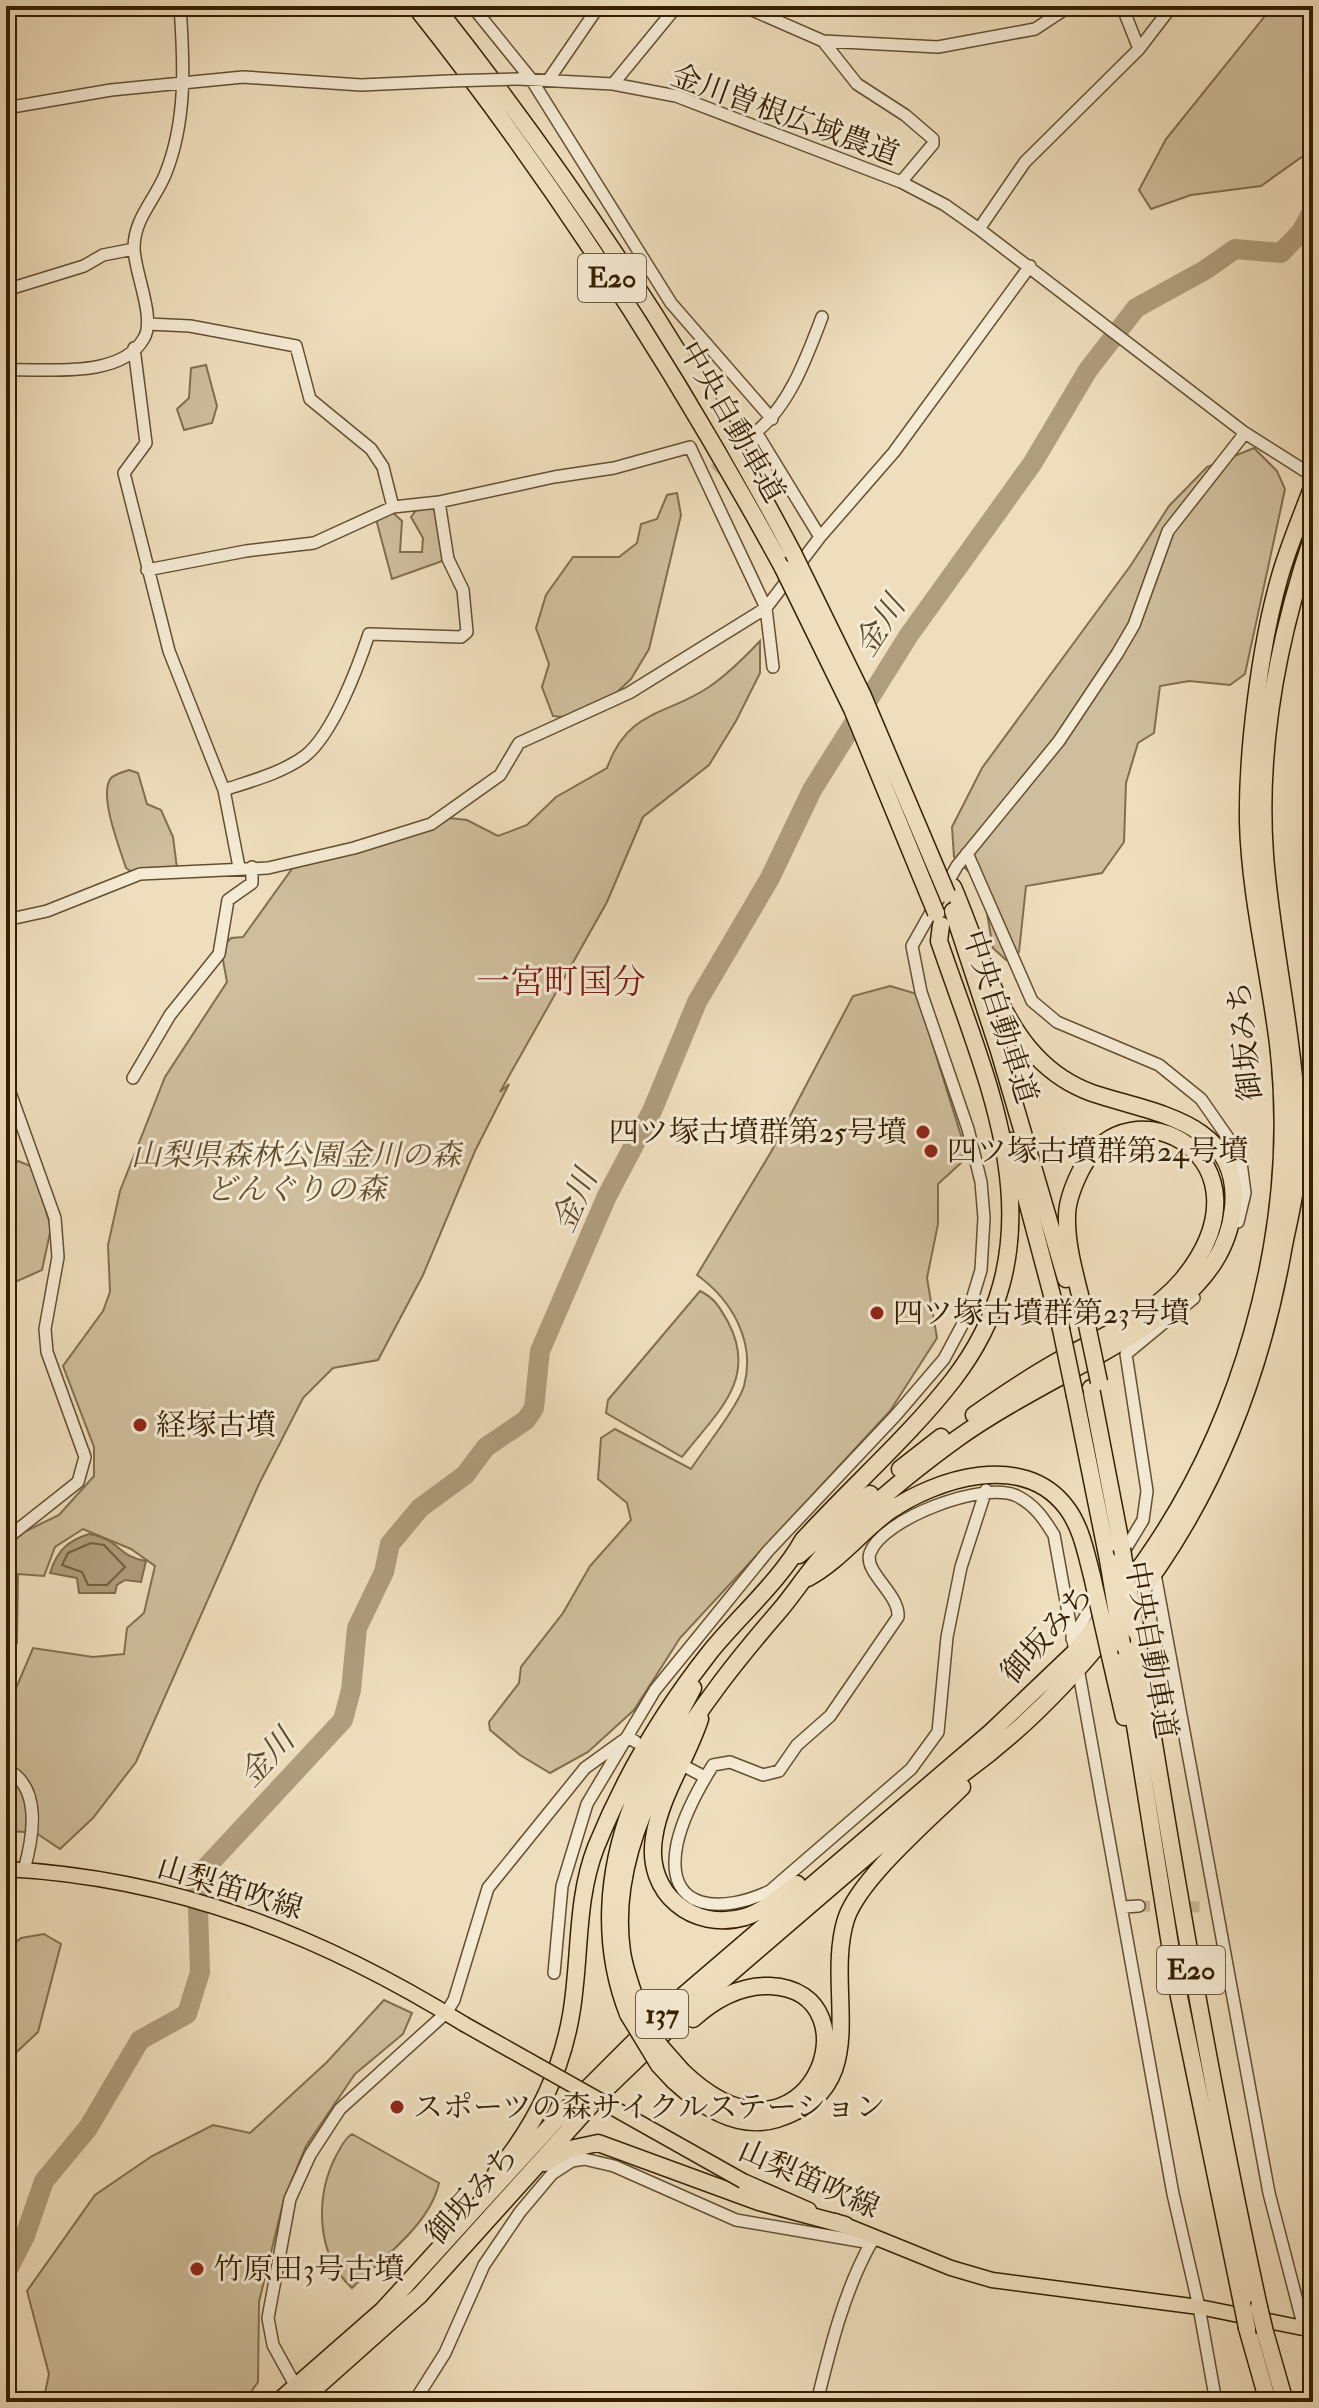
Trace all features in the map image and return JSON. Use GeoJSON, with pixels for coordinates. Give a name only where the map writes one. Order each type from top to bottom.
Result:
{"type":"FeatureCollection","features":[{"type":"Feature","properties":{"kind":"highway","name":"中央自動車道"},"geometry":{"type":"LineString","coordinates":[[415,6],[489,100],[638,317],[783,568],[852,709],[939,919],[1010,1137],[1136,1632],[1193,1983],[1221,2133],[1259,2307],[1285,2402]]}},
{"type":"Feature","properties":{"kind":"highway","name":"中央自動車道"},"geometry":{"type":"LineString","coordinates":[[435,6],[502,90],[653,308],[745,461],[863,696],[933,860],[940,863],[950,891],[1080,1315],[1095,1385],[1115,1555],[1116,1650],[1144,1774],[1192,2068],[1247,2328],[1268,2402]]}},
{"type":"Feature","properties":{"kind":"highway","name":"御坂みち"},"geometry":{"type":"LineString","coordinates":[[302,2398],[596,2078],[664,2012],[991,1732],[1135,1575],[1172,1518],[1221,1419],[1297,1180],[1257,911],[1248,820],[1266,649],[1280,577],[1313,485]]}},
{"type":"Feature","properties":{"kind":"highway","name":"御坂みち"},"geometry":{"type":"LineString","coordinates":[[278,2402],[302,2398],[420,2295],[622,2075],[733,1970],[961,1775],[995,1750],[1078,1671],[1155,1574],[1191,1515],[1244,1401],[1273,1309],[1297,1180],[1292,1046],[1272,916],[1264,816],[1278,657],[1313,535]]}},
{"type":"Feature","properties":{"kind":"highway"},"geometry":{"type":"LineString","coordinates":[[634,2012],[622,1952],[621,1919],[639,1820],[676,1744],[707,1698],[842,1535],[911,1473],[1005,1407],[1175,1305],[1195,1288],[1218,1258],[1232,1219],[1234,1199],[1226,1164],[1204,1134],[1172,1116],[1067,1082],[1021,1040],[950,891]]}},
{"type":"Feature","properties":{"kind":"highway"},"geometry":{"type":"LineString","coordinates":[[791,1560],[803,1540],[926,1412],[954,1378],[990,1323],[1009,1259],[1013,1195],[1000,1131],[939,941],[939,919]]}},
{"type":"Feature","properties":{"kind":"highway"},"geometry":{"type":"LineString","coordinates":[[430,2261],[501,2167],[550,2092],[571,2015],[581,1904],[596,1848],[670,1707],[709,1654],[791,1560],[955,1427],[1056,1362],[1135,1319],[1180,1283],[1212,1234],[1217,1206],[1204,1160],[1188,1143],[1167,1133],[1126,1132],[1103,1142],[1088,1156],[1072,1187],[1066,1216],[1080,1315]]}},
{"type":"Feature","properties":{"kind":"highway"},"geometry":{"type":"LineString","coordinates":[[805,1580],[831,1566],[870,1527],[912,1498],[951,1482],[989,1474],[1024,1478],[1056,1496],[1076,1524],[1116,1650]]}},
{"type":"Feature","properties":{"kind":"highway"},"geometry":{"type":"LineString","coordinates":[[709,1654],[633,1803],[609,1900],[609,1946],[613,1972],[634,2012],[695,2100],[743,2121],[768,2122],[813,2103],[829,2081],[841,2053],[839,1978],[847,1917],[863,1888],[995,1750]]}},
{"type":"Feature","properties":{"kind":"highway"},"geometry":{"type":"LineString","coordinates":[[707,1698],[695,1736],[665,1800],[653,1838],[653,1864],[661,1889],[679,1909],[704,1919],[745,1917],[991,1732]]}},
{"type":"Feature","properties":{"kind":"highway"},"geometry":{"type":"LineString","coordinates":[[622,2075],[723,1997],[755,1985],[788,1987],[811,2003],[824,2027],[825,2057],[814,2083],[793,2102],[770,2109],[746,2109],[678,2076]]}},
{"type":"Feature","properties":{"kind":"highway"},"geometry":{"type":"LineString","coordinates":[[520,2184],[553,2157],[598,2143],[759,2202],[845,2225]]}},
{"type":"Feature","properties":{"kind":"main road","name":"山梨笛吹線"},"geometry":{"type":"LineString","coordinates":[[6,1869],[63,1874],[162,1891],[260,1920],[333,1950],[743,2181],[845,2225],[874,2241],[992,2280],[1199,2307],[1308,2329]]}},
{"type":"Feature","properties":{"kind":"street"},"geometry":{"type":"LineString","coordinates":[[6,370],[54,373],[94,366],[122,357],[144,338],[148,324],[134,249],[138,222],[164,177],[173,150],[185,82],[180,6]]}},
{"type":"Feature","properties":{"kind":"street"},"geometry":{"type":"LineString","coordinates":[[472,6],[524,79],[671,303],[772,419]]}},
{"type":"Feature","properties":{"kind":"street"},"geometry":{"type":"LineString","coordinates":[[549,79],[599,6]]}},
{"type":"Feature","properties":{"kind":"street"},"geometry":{"type":"LineString","coordinates":[[613,84],[677,6]]}},
{"type":"Feature","properties":{"kind":"street"},"geometry":{"type":"LineString","coordinates":[[743,6],[823,41],[938,47],[1035,29],[1070,6]]}},
{"type":"Feature","properties":{"kind":"street"},"geometry":{"type":"LineString","coordinates":[[1122,6],[1139,49]]}},
{"type":"Feature","properties":{"kind":"street"},"geometry":{"type":"LineString","coordinates":[[979,229],[1025,162],[1139,49],[1172,6]]}},
{"type":"Feature","properties":{"kind":"street"},"geometry":{"type":"LineString","coordinates":[[823,41],[857,84],[905,115],[933,139],[933,144],[901,182]]}},
{"type":"Feature","properties":{"kind":"street","name":"金川曽根広域農道"},"geometry":{"type":"LineString","coordinates":[[6,108],[55,97],[243,77],[361,85],[549,79],[613,84],[676,96],[901,182],[945,205],[1030,266],[1245,433],[1313,476]]}},
{"type":"Feature","properties":{"kind":"street"},"geometry":{"type":"LineString","coordinates":[[6,290],[84,266],[103,255],[134,249]]}},
{"type":"Feature","properties":{"kind":"street"},"geometry":{"type":"LineString","coordinates":[[6,920],[47,911],[140,874],[268,868],[354,848],[431,824],[500,775],[519,743],[629,693],[766,608],[820,537],[894,452],[1030,266]]}},
{"type":"Feature","properties":{"kind":"street"},"geometry":{"type":"LineString","coordinates":[[820,537],[752,435],[772,419],[807,356],[822,317]]}},
{"type":"Feature","properties":{"kind":"street"},"geometry":{"type":"LineString","coordinates":[[148,324],[190,326],[296,346],[310,399],[371,449],[383,467],[393,507]]}},
{"type":"Feature","properties":{"kind":"street"},"geometry":{"type":"LineString","coordinates":[[134,348],[146,443],[124,473],[169,651],[224,790],[239,867]]}},
{"type":"Feature","properties":{"kind":"street"},"geometry":{"type":"LineString","coordinates":[[554,1973],[562,1886],[587,1804],[632,1740],[655,1690],[768,1551],[896,1415],[944,1359],[967,1316],[981,1270],[984,1218],[981,1182],[968,1129],[921,992],[912,946],[967,853],[1059,741],[1117,654],[1134,625],[1168,531],[1245,433]]}},
{"type":"Feature","properties":{"kind":"street"},"geometry":{"type":"LineString","coordinates":[[147,570],[246,551],[314,543],[393,507],[439,502],[554,477],[614,468],[690,447],[710,473],[766,608],[773,667]]}},
{"type":"Feature","properties":{"kind":"street"},"geometry":{"type":"LineString","coordinates":[[224,790],[280,770],[307,755],[335,711],[369,634],[461,637],[467,632],[463,590],[448,559],[439,502]]}},
{"type":"Feature","properties":{"kind":"street"},"geometry":{"type":"LineString","coordinates":[[967,853],[1032,1001],[1057,1022],[1159,1065],[1201,1099],[1240,1155],[1245,1193],[1233,1241],[1210,1281],[1178,1314],[1126,1354],[1147,1491],[1143,1520],[1072,1647]]}},
{"type":"Feature","properties":{"kind":"street"},"geometry":{"type":"LineString","coordinates":[[133,1078],[170,1015],[219,954],[228,900],[252,883],[252,867]]}},
{"type":"Feature","properties":{"kind":"street"},"geometry":{"type":"LineString","coordinates":[[6,1081],[55,1218],[58,1257],[45,1329],[47,1352],[85,1457],[78,1482],[6,1539]]}},
{"type":"Feature","properties":{"kind":"street"},"geometry":{"type":"LineString","coordinates":[[986,1490],[958,1581],[947,1637],[938,1732],[911,1769],[775,1893],[727,1906],[708,1906],[686,1893],[675,1864],[677,1843],[705,1777],[719,1762],[730,1762],[763,1775],[779,1771],[797,1745],[830,1716],[898,1617],[899,1607],[869,1564],[869,1553],[876,1544],[906,1521],[947,1500],[986,1490],[1015,1495],[1038,1510],[1054,1535],[1072,1647],[1124,1907],[1173,2194],[1199,2307],[1216,2402]]}},
{"type":"Feature","properties":{"kind":"street"},"geometry":{"type":"LineString","coordinates":[[1155,1574],[1269,2193],[1308,2329]]}},
{"type":"Feature","properties":{"kind":"street"},"geometry":{"type":"LineString","coordinates":[[302,2398],[273,2345],[268,2318],[290,2199],[310,2155],[340,2109],[446,2013],[454,2000],[488,1888],[585,1768],[632,1740]]}},
{"type":"Feature","properties":{"kind":"street"},"geometry":{"type":"LineString","coordinates":[[686,1767],[705,1777]]}},
{"type":"Feature","properties":{"kind":"street"},"geometry":{"type":"LineString","coordinates":[[6,1769],[22,1781],[31,1808],[30,1847],[24,1870]]}},
{"type":"Feature","properties":{"kind":"street"},"geometry":{"type":"LineString","coordinates":[[1124,1907],[1139,1906]]}},
{"type":"Feature","properties":{"kind":"street"},"geometry":{"type":"LineString","coordinates":[[1201,1907],[1216,1908]]}},
{"type":"Feature","properties":{"kind":"street"},"geometry":{"type":"LineString","coordinates":[[414,2402],[445,2353],[484,2265],[520,2212],[552,2174],[572,2161],[595,2160],[736,2220],[874,2241],[861,2262],[832,2344],[817,2402]]}},
{"type":"Feature","properties":{"kind":"green space"},"geometry":{"type":"Polygon","coordinates":[[[1273,6],[1313,6],[1313,149],[1261,186],[1191,195],[1151,209],[1139,190],[1166,139],[1273,6]]]}},
{"type":"Feature","properties":{"kind":"green space"},"geometry":{"type":"Polygon","coordinates":[[[206,365],[217,406],[212,423],[184,430],[177,409],[189,398],[191,368],[206,365]]]}},
{"type":"Feature","properties":{"kind":"green space"},"geometry":{"type":"Polygon","coordinates":[[[1254,448],[1277,471],[1285,489],[1245,674],[1230,685],[1189,681],[1160,686],[1154,733],[1138,743],[1126,783],[1124,842],[1102,873],[1026,886],[1019,952],[1006,960],[993,948],[982,885],[954,857],[952,827],[982,768],[1131,565],[1169,506],[1207,467],[1254,448]]]}},
{"type":"Feature","properties":{"kind":"green space"},"geometry":{"type":"Polygon","coordinates":[[[677,493],[681,515],[649,649],[631,679],[614,695],[564,717],[553,716],[542,687],[549,664],[536,628],[546,595],[573,557],[619,557],[637,543],[641,524],[657,519],[667,495],[677,493]]]}},
{"type":"Feature","properties":{"kind":"green space"},"geometry":{"type":"Polygon","coordinates":[[[432,506],[437,516],[445,560],[392,579],[376,519],[391,511],[402,521],[400,552],[422,552],[423,538],[411,517],[417,509],[432,506]]]}},
{"type":"Feature","properties":{"kind":"green space","name":"山梨県森林公園金川の森 どんぐりの森"},"geometry":{"type":"Polygon","coordinates":[[[760,641],[760,673],[709,765],[643,817],[607,902],[500,1092],[509,1084],[475,1151],[423,1275],[378,1360],[333,1368],[303,1398],[259,1484],[136,1762],[93,1818],[60,1849],[36,1833],[11,1831],[6,1823],[6,1712],[33,1648],[93,1657],[124,1654],[127,1628],[144,1613],[155,1566],[131,1549],[83,1529],[55,1547],[44,1576],[18,1574],[17,1643],[6,1639],[6,1549],[22,1533],[59,1515],[94,1476],[94,1447],[63,1366],[103,1311],[110,1292],[108,1245],[120,1191],[165,1077],[227,982],[221,949],[231,938],[243,937],[294,866],[344,844],[374,846],[449,818],[467,820],[498,836],[527,825],[556,797],[607,768],[616,749],[637,724],[709,687],[736,666],[760,641]]]}},
{"type":"Feature","properties":{"kind":"green space"},"geometry":{"type":"Polygon","coordinates":[[[129,770],[138,773],[147,804],[161,810],[173,837],[177,868],[133,873],[126,868],[111,822],[107,796],[111,778],[129,770]]]}},
{"type":"Feature","properties":{"kind":"green space"},"geometry":{"type":"Polygon","coordinates":[[[890,986],[917,994],[963,1142],[962,1162],[938,1184],[938,1224],[927,1278],[937,1338],[890,1411],[680,1638],[634,1710],[588,1752],[550,1773],[520,1755],[490,1730],[489,1722],[519,1683],[521,1667],[563,1613],[590,1566],[631,1520],[627,1503],[598,1479],[601,1438],[615,1429],[691,1469],[728,1416],[744,1386],[747,1354],[744,1338],[721,1297],[697,1275],[771,1152],[853,996],[890,986]]]}},
{"type":"Feature","properties":{"kind":"green space"},"geometry":{"type":"Polygon","coordinates":[[[18,1161],[33,1167],[51,1228],[42,1270],[6,1286],[6,1169],[18,1161]]]}},
{"type":"Feature","properties":{"kind":"green space"},"geometry":{"type":"Polygon","coordinates":[[[700,1291],[713,1300],[728,1322],[739,1362],[729,1395],[682,1457],[606,1413],[608,1400],[700,1291]]]}},
{"type":"Feature","properties":{"kind":"green space"},"geometry":{"type":"Polygon","coordinates":[[[44,1934],[61,1944],[38,2032],[6,2062],[6,1950],[21,1938],[44,1934]]]}},
{"type":"Feature","properties":{"kind":"green space"},"geometry":{"type":"Polygon","coordinates":[[[384,2000],[412,2013],[403,2034],[355,2074],[306,2146],[284,2199],[259,2302],[258,2382],[244,2402],[43,2402],[49,2374],[27,2291],[95,2195],[152,2156],[213,2125],[250,2133],[327,2062],[384,2000]]]}},
{"type":"Feature","properties":{"kind":"green space"},"geometry":{"type":"Polygon","coordinates":[[[352,2134],[439,2183],[426,2213],[415,2227],[352,2288],[331,2258],[322,2224],[322,2205],[330,2170],[343,2143],[352,2134]]]}},
{"type":"Feature","properties":{"kind":"water"},"geometry":{"type":"Polygon","coordinates":[[[89,1534],[99,1536],[130,1556],[146,1561],[141,1582],[125,1580],[117,1585],[115,1593],[79,1593],[77,1578],[50,1573],[64,1548],[89,1534]]]}},
{"type":"Feature","properties":{"kind":"waterway","name":"金川"},"geometry":{"type":"LineString","coordinates":[[6,2273],[25,2236],[44,2181],[88,2128],[140,2040],[187,2014],[200,1972],[197,1877],[343,1720],[351,1690],[357,1628],[384,1572],[390,1544],[420,1508],[465,1475],[486,1447],[526,1420],[534,1408],[540,1351],[607,1196],[652,1111],[697,1002],[770,878],[812,790],[909,635],[1032,464],[1088,370],[1136,308],[1205,270],[1235,249],[1281,253],[1301,232],[1313,210]]}},
{"type":"Feature","properties":{"kind":"tunnel"},"geometry":{"type":"LineString","coordinates":[[714,470],[747,439]]}},
{"type":"Feature","properties":{"kind":"tunnel"},"geometry":{"type":"LineString","coordinates":[[1139,1906],[1201,1907]]}},
{"type":"Feature","properties":{"kind":"place","name":"四ツ塚古墳群第25号墳"},"geometry":{"type":"Point","coordinates":[923,1132]}},
{"type":"Feature","properties":{"kind":"place","name":"四ツ塚古墳群第24号墳"},"geometry":{"type":"Point","coordinates":[931,1151]}},
{"type":"Feature","properties":{"kind":"place","name":"四ツ塚古墳群第23号墳"},"geometry":{"type":"Point","coordinates":[877,1313]}},
{"type":"Feature","properties":{"kind":"place","name":"経塚古墳"},"geometry":{"type":"Point","coordinates":[140,1425]}},
{"type":"Feature","properties":{"kind":"place","name":"スポーツの森サイクルステーション"},"geometry":{"type":"Point","coordinates":[397,2107]}},
{"type":"Feature","properties":{"kind":"place","name":"竹原田3号古墳"},"geometry":{"type":"Point","coordinates":[197,2269]}},
{"type":"Feature","properties":{"kind":"district","name":"一宮町国分"},"geometry":{"type":"Point","coordinates":[561,982]}}]}
